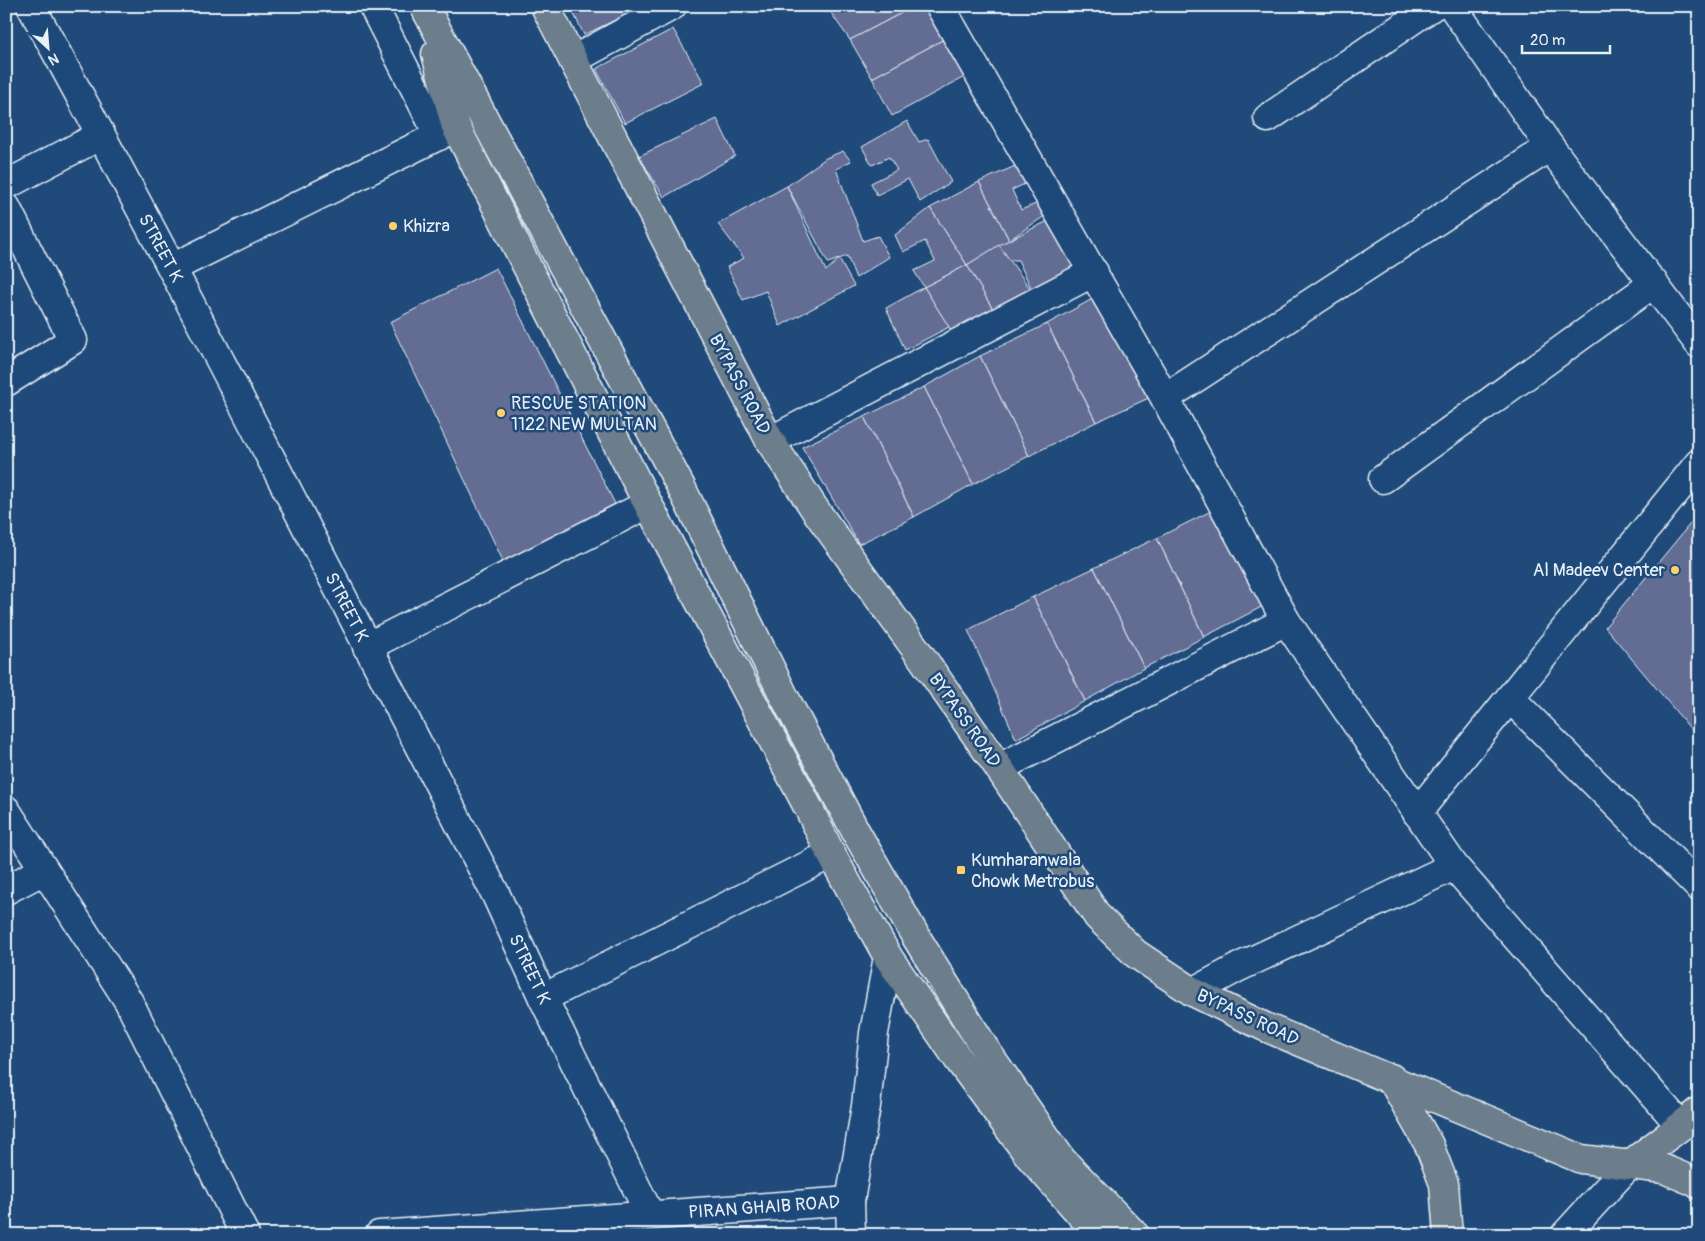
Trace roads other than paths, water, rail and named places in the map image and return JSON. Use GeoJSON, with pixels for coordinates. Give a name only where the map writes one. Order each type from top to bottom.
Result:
{"type":"FeatureCollection","features":[{"type":"Feature","properties":{"kind":"main road"},"geometry":{"type":"LineString","coordinates":[[423,6],[448,132],[648,504],[831,854],[888,957],[958,1059],[1030,1157],[1099,1235]]}},
{"type":"Feature","properties":{"kind":"main road"},"geometry":{"type":"LineString","coordinates":[[423,6],[681,487],[785,698],[916,937],[985,1049],[1062,1160],[1135,1235]]}},
{"type":"Feature","properties":{"kind":"main road","name":"BYPASS ROAD"},"geometry":{"type":"LineString","coordinates":[[544,6],[770,441],[816,511],[999,768],[1098,917],[1136,954],[1193,992],[1265,1027],[1391,1078],[1581,1159],[1664,1169],[1699,1185]]}},
{"type":"Feature","properties":{"kind":"main road"},"geometry":{"type":"LineString","coordinates":[[1391,1078],[1429,1145],[1444,1184],[1448,1235]]}},
{"type":"Feature","properties":{"kind":"main road"},"geometry":{"type":"LineString","coordinates":[[1629,1165],[1690,1118]]}},
{"type":"Feature","properties":{"kind":"street","name":"STREET K"},"geometry":{"type":"LineString","coordinates":[[31,6],[172,268],[496,895],[543,998],[650,1215]]}},
{"type":"Feature","properties":{"kind":"street"},"geometry":{"type":"LineString","coordinates":[[172,268],[448,132],[373,6]]}},
{"type":"Feature","properties":{"kind":"street"},"geometry":{"type":"LineString","coordinates":[[572,60],[672,6]]}},
{"type":"Feature","properties":{"kind":"street"},"geometry":{"type":"LineString","coordinates":[[940,6],[1165,398],[1286,621],[1454,866],[1690,1118]]}},
{"type":"Feature","properties":{"kind":"street"},"geometry":{"type":"LineString","coordinates":[[1268,118],[1433,6]]}},
{"type":"Feature","properties":{"kind":"street"},"geometry":{"type":"LineString","coordinates":[[1452,6],[1550,147],[1699,344]]}},
{"type":"Feature","properties":{"kind":"street"},"geometry":{"type":"LineString","coordinates":[[6,185],[101,135]]}},
{"type":"Feature","properties":{"kind":"street"},"geometry":{"type":"LineString","coordinates":[[1165,398],[1550,147]]}},
{"type":"Feature","properties":{"kind":"street"},"geometry":{"type":"LineString","coordinates":[[6,208],[73,340],[6,382]]}},
{"type":"Feature","properties":{"kind":"street"},"geometry":{"type":"LineString","coordinates":[[770,441],[1094,272]]}},
{"type":"Feature","properties":{"kind":"street"},"geometry":{"type":"LineString","coordinates":[[1384,479],[1654,283]]}},
{"type":"Feature","properties":{"kind":"street"},"geometry":{"type":"LineString","coordinates":[[1416,813],[1699,463]]}},
{"type":"Feature","properties":{"kind":"street"},"geometry":{"type":"LineString","coordinates":[[367,647],[648,504]]}},
{"type":"Feature","properties":{"kind":"street"},"geometry":{"type":"LineString","coordinates":[[999,768],[1286,621]]}},
{"type":"Feature","properties":{"kind":"street"},"geometry":{"type":"LineString","coordinates":[[1510,698],[1699,887]]}},
{"type":"Feature","properties":{"kind":"street"},"geometry":{"type":"LineString","coordinates":[[6,810],[129,1002],[245,1235]]}},
{"type":"Feature","properties":{"kind":"street"},"geometry":{"type":"LineString","coordinates":[[543,998],[831,854]]}},
{"type":"Feature","properties":{"kind":"street"},"geometry":{"type":"LineString","coordinates":[[1193,992],[1239,967],[1454,866]]}},
{"type":"Feature","properties":{"kind":"street"},"geometry":{"type":"LineString","coordinates":[[6,890],[44,870]]}},
{"type":"Feature","properties":{"kind":"street"},"geometry":{"type":"LineString","coordinates":[[851,1235],[850,1201],[866,1106],[874,1033],[888,957]]}},
{"type":"Feature","properties":{"kind":"street"},"geometry":{"type":"LineString","coordinates":[[1565,1235],[1629,1165]]}},
{"type":"Feature","properties":{"kind":"street","name":"PIRAN GHAIB ROAD"},"geometry":{"type":"LineString","coordinates":[[379,1235],[496,1230],[650,1215],[850,1201]]}},
{"type":"Feature","properties":{"kind":"place","name":"Khizra"},"geometry":{"type":"Point","coordinates":[393,226]}},
{"type":"Feature","properties":{"kind":"place","name":"RESCUE STATION 1122 NEW MULTAN"},"geometry":{"type":"Point","coordinates":[501,413]}},
{"type":"Feature","properties":{"kind":"place","name":"Al Madeev Center"},"geometry":{"type":"Point","coordinates":[1675,570]}},
{"type":"Feature","properties":{"kind":"place","name":"Kumharanwala Chowk Metrobus"},"geometry":{"type":"Point","coordinates":[961,870]}}]}
